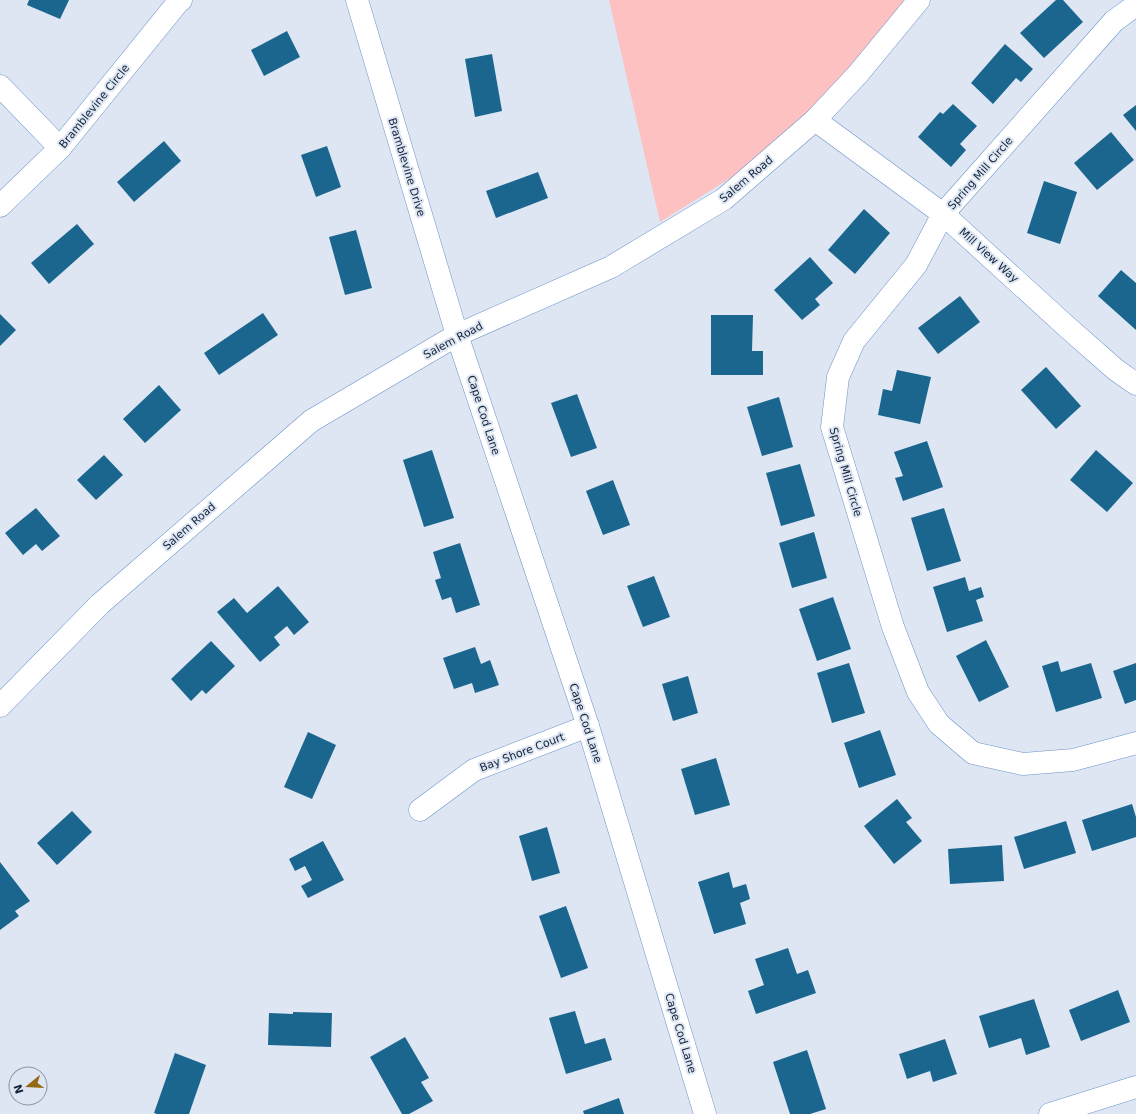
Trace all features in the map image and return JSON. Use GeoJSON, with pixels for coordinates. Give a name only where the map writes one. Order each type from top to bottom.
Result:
{"type":"FeatureCollection","features":[{"type":"Feature","properties":{"kind":"street","name":"Bramblevine Circle"},"geometry":{"type":"LineString","coordinates":[[0,206],[60,148],[181,0]]}},
{"type":"Feature","properties":{"kind":"street","name":"Bramblevine Drive"},"geometry":{"type":"LineString","coordinates":[[357,0],[457,335]]}},
{"type":"Feature","properties":{"kind":"street","name":"Salem Road"},"geometry":{"type":"LineString","coordinates":[[0,706],[100,604],[311,421],[457,335],[611,267],[724,199],[816,120],[858,74],[919,0]]}},
{"type":"Feature","properties":{"kind":"street","name":"Spring Mill Circle"},"geometry":{"type":"LineString","coordinates":[[1136,5],[1114,21],[943,214],[916,265],[854,341],[838,377],[832,427],[893,627],[918,692],[939,724],[973,754],[1023,764],[1073,760],[1136,743]]}},
{"type":"Feature","properties":{"kind":"street"},"geometry":{"type":"LineString","coordinates":[[0,86],[60,148]]}},
{"type":"Feature","properties":{"kind":"street","name":"Mill View Way"},"geometry":{"type":"LineString","coordinates":[[816,120],[943,214],[1066,326],[1116,370],[1136,384]]}},
{"type":"Feature","properties":{"kind":"street","name":"Cape Cod Lane"},"geometry":{"type":"LineString","coordinates":[[457,335],[588,726],[705,1114]]}},
{"type":"Feature","properties":{"kind":"street","name":"Bay Shore Court"},"geometry":{"type":"LineString","coordinates":[[420,810],[474,770],[588,726]]}},
{"type":"Feature","properties":{"kind":"street"},"geometry":{"type":"LineString","coordinates":[[1050,1114],[1136,1087]]}},
{"type":"Feature","properties":{"kind":"shaded area"},"geometry":{"type":"Polygon","coordinates":[[[609,0],[919,0],[788,142],[660,222],[609,0]]]}},
{"type":"Feature","properties":{"kind":"building"},"geometry":{"type":"Polygon","coordinates":[[[29,0],[69,0],[60,19],[27,5],[29,0]]]}},
{"type":"Feature","properties":{"kind":"building"},"geometry":{"type":"Polygon","coordinates":[[[1056,0],[1063,0],[1083,22],[1044,58],[1020,33],[1056,0]]]}},
{"type":"Feature","properties":{"kind":"building"},"geometry":{"type":"Polygon","coordinates":[[[287,31],[300,57],[264,76],[251,50],[287,31]]]}},
{"type":"Feature","properties":{"kind":"building"},"geometry":{"type":"Polygon","coordinates":[[[1005,44],[1033,69],[1021,82],[1016,78],[993,104],[971,83],[1005,44]]]}},
{"type":"Feature","properties":{"kind":"building"},"geometry":{"type":"Polygon","coordinates":[[[492,54],[502,111],[475,117],[465,59],[492,54]]]}},
{"type":"Feature","properties":{"kind":"building"},"geometry":{"type":"Polygon","coordinates":[[[953,104],[977,126],[960,144],[966,150],[951,167],[918,137],[940,112],[943,114],[953,104]]]}},
{"type":"Feature","properties":{"kind":"building"},"geometry":{"type":"Polygon","coordinates":[[[1136,105],[1136,131],[1123,115],[1136,105]]]}},
{"type":"Feature","properties":{"kind":"building"},"geometry":{"type":"Polygon","coordinates":[[[1111,132],[1134,160],[1097,190],[1074,163],[1111,132]]]}},
{"type":"Feature","properties":{"kind":"building"},"geometry":{"type":"Polygon","coordinates":[[[164,141],[181,161],[134,202],[117,182],[164,141]]]}},
{"type":"Feature","properties":{"kind":"building"},"geometry":{"type":"Polygon","coordinates":[[[327,146],[341,187],[316,197],[301,155],[327,146]]]}},
{"type":"Feature","properties":{"kind":"building"},"geometry":{"type":"Polygon","coordinates":[[[538,172],[548,198],[496,218],[486,191],[538,172]]]}},
{"type":"Feature","properties":{"kind":"building"},"geometry":{"type":"Polygon","coordinates":[[[1044,181],[1077,192],[1060,244],[1027,233],[1044,181]]]}},
{"type":"Feature","properties":{"kind":"building"},"geometry":{"type":"Polygon","coordinates":[[[864,209],[890,233],[855,274],[828,250],[864,209]]]}},
{"type":"Feature","properties":{"kind":"building"},"geometry":{"type":"Polygon","coordinates":[[[77,224],[94,244],[49,284],[31,263],[77,224]]]}},
{"type":"Feature","properties":{"kind":"building"},"geometry":{"type":"Polygon","coordinates":[[[356,230],[372,288],[345,295],[329,237],[356,230]]]}},
{"type":"Feature","properties":{"kind":"building"},"geometry":{"type":"Polygon","coordinates":[[[810,257],[833,283],[815,299],[820,305],[802,320],[774,290],[810,257]]]}},
{"type":"Feature","properties":{"kind":"building"},"geometry":{"type":"Polygon","coordinates":[[[1121,270],[1136,283],[1136,330],[1098,296],[1121,270]]]}},
{"type":"Feature","properties":{"kind":"building"},"geometry":{"type":"Polygon","coordinates":[[[960,296],[980,322],[938,354],[918,328],[960,296]]]}},
{"type":"Feature","properties":{"kind":"building"},"geometry":{"type":"Polygon","coordinates":[[[263,313],[278,335],[219,375],[204,353],[263,313]]]}},
{"type":"Feature","properties":{"kind":"building"},"geometry":{"type":"Polygon","coordinates":[[[0,314],[16,330],[0,346],[0,314]]]}},
{"type":"Feature","properties":{"kind":"building"},"geometry":{"type":"Polygon","coordinates":[[[711,315],[753,315],[752,351],[763,351],[763,375],[711,375],[711,315]]]}},
{"type":"Feature","properties":{"kind":"building"},"geometry":{"type":"Polygon","coordinates":[[[1046,367],[1081,406],[1056,429],[1021,390],[1046,367]]]}},
{"type":"Feature","properties":{"kind":"building"},"geometry":{"type":"Polygon","coordinates":[[[897,370],[931,377],[920,424],[878,415],[883,389],[892,391],[897,370]]]}},
{"type":"Feature","properties":{"kind":"building"},"geometry":{"type":"Polygon","coordinates":[[[159,385],[181,410],[145,443],[123,419],[159,385]]]}},
{"type":"Feature","properties":{"kind":"building"},"geometry":{"type":"Polygon","coordinates":[[[577,394],[597,448],[571,457],[551,403],[577,394]]]}},
{"type":"Feature","properties":{"kind":"building"},"geometry":{"type":"Polygon","coordinates":[[[779,397],[793,447],[762,456],[747,407],[779,397]]]}},
{"type":"Feature","properties":{"kind":"building"},"geometry":{"type":"Polygon","coordinates":[[[927,441],[943,487],[903,501],[895,478],[903,476],[894,452],[927,441]]]}},
{"type":"Feature","properties":{"kind":"building"},"geometry":{"type":"Polygon","coordinates":[[[432,450],[454,518],[424,527],[403,460],[432,450]]]}},
{"type":"Feature","properties":{"kind":"building"},"geometry":{"type":"Polygon","coordinates":[[[1096,450],[1133,483],[1107,512],[1070,480],[1096,450]]]}},
{"type":"Feature","properties":{"kind":"building"},"geometry":{"type":"Polygon","coordinates":[[[104,455],[123,475],[96,500],[77,480],[104,455]]]}},
{"type":"Feature","properties":{"kind":"building"},"geometry":{"type":"Polygon","coordinates":[[[800,464],[815,516],[781,526],[766,473],[800,464]]]}},
{"type":"Feature","properties":{"kind":"building"},"geometry":{"type":"Polygon","coordinates":[[[613,480],[630,525],[603,535],[586,491],[613,480]]]}},
{"type":"Feature","properties":{"kind":"building"},"geometry":{"type":"Polygon","coordinates":[[[36,508],[60,536],[42,551],[36,544],[23,555],[5,533],[36,508]]]}},
{"type":"Feature","properties":{"kind":"building"},"geometry":{"type":"Polygon","coordinates":[[[944,508],[961,561],[927,571],[911,518],[944,508]]]}},
{"type":"Feature","properties":{"kind":"building"},"geometry":{"type":"Polygon","coordinates":[[[814,532],[827,578],[792,588],[779,543],[814,532]]]}},
{"type":"Feature","properties":{"kind":"building"},"geometry":{"type":"Polygon","coordinates":[[[460,543],[480,605],[456,613],[451,597],[442,600],[435,580],[441,578],[433,552],[460,543]]]}},
{"type":"Feature","properties":{"kind":"building"},"geometry":{"type":"Polygon","coordinates":[[[654,576],[670,617],[643,627],[627,586],[654,576]]]}},
{"type":"Feature","properties":{"kind":"building"},"geometry":{"type":"Polygon","coordinates":[[[965,577],[969,591],[981,587],[984,597],[976,600],[983,621],[947,632],[933,587],[965,577]]]}},
{"type":"Feature","properties":{"kind":"building"},"geometry":{"type":"Polygon","coordinates":[[[278,586],[309,622],[294,635],[287,626],[274,637],[280,645],[260,662],[217,612],[234,598],[247,613],[278,586]]]}},
{"type":"Feature","properties":{"kind":"building"},"geometry":{"type":"Polygon","coordinates":[[[833,597],[851,649],[817,661],[799,609],[833,597]]]}},
{"type":"Feature","properties":{"kind":"building"},"geometry":{"type":"Polygon","coordinates":[[[986,640],[1009,687],[979,702],[956,656],[986,640]]]}},
{"type":"Feature","properties":{"kind":"building"},"geometry":{"type":"Polygon","coordinates":[[[211,641],[235,666],[206,694],[202,690],[191,701],[171,679],[211,641]]]}},
{"type":"Feature","properties":{"kind":"building"},"geometry":{"type":"Polygon","coordinates":[[[475,647],[481,664],[490,660],[499,685],[475,693],[472,683],[454,689],[443,658],[475,647]]]}},
{"type":"Feature","properties":{"kind":"building"},"geometry":{"type":"Polygon","coordinates":[[[1058,661],[1061,672],[1091,663],[1102,698],[1056,712],[1042,666],[1058,661]]]}},
{"type":"Feature","properties":{"kind":"building"},"geometry":{"type":"Polygon","coordinates":[[[849,663],[865,713],[832,723],[817,673],[849,663]]]}},
{"type":"Feature","properties":{"kind":"building"},"geometry":{"type":"Polygon","coordinates":[[[1136,663],[1136,700],[1125,704],[1113,671],[1136,663]]]}},
{"type":"Feature","properties":{"kind":"building"},"geometry":{"type":"Polygon","coordinates":[[[688,676],[698,713],[673,721],[662,684],[688,676]]]}},
{"type":"Feature","properties":{"kind":"building"},"geometry":{"type":"Polygon","coordinates":[[[880,730],[896,775],[859,788],[844,743],[880,730]]]}},
{"type":"Feature","properties":{"kind":"building"},"geometry":{"type":"Polygon","coordinates":[[[308,732],[336,745],[312,799],[284,787],[308,732]]]}},
{"type":"Feature","properties":{"kind":"building"},"geometry":{"type":"Polygon","coordinates":[[[716,758],[730,805],[695,815],[681,769],[716,758]]]}},
{"type":"Feature","properties":{"kind":"building"},"geometry":{"type":"Polygon","coordinates":[[[897,799],[912,818],[906,822],[922,841],[894,864],[864,826],[897,799]]]}},
{"type":"Feature","properties":{"kind":"building"},"geometry":{"type":"Polygon","coordinates":[[[1132,804],[1136,817],[1136,837],[1092,851],[1082,820],[1132,804]]]}},
{"type":"Feature","properties":{"kind":"building"},"geometry":{"type":"Polygon","coordinates":[[[72,811],[92,832],[57,865],[37,843],[72,811]]]}},
{"type":"Feature","properties":{"kind":"building"},"geometry":{"type":"Polygon","coordinates":[[[1066,821],[1076,853],[1024,869],[1014,837],[1066,821]]]}},
{"type":"Feature","properties":{"kind":"building"},"geometry":{"type":"Polygon","coordinates":[[[547,827],[560,873],[532,881],[519,836],[547,827]]]}},
{"type":"Feature","properties":{"kind":"building"},"geometry":{"type":"Polygon","coordinates":[[[323,841],[344,880],[308,898],[301,886],[312,880],[305,866],[295,871],[289,859],[323,841]]]}},
{"type":"Feature","properties":{"kind":"building"},"geometry":{"type":"Polygon","coordinates":[[[1002,845],[1004,881],[950,884],[948,849],[1002,845]]]}},
{"type":"Feature","properties":{"kind":"building"},"geometry":{"type":"Polygon","coordinates":[[[0,862],[30,901],[15,911],[19,916],[0,930],[0,862]]]}},
{"type":"Feature","properties":{"kind":"building"},"geometry":{"type":"Polygon","coordinates":[[[729,872],[733,888],[746,884],[750,899],[740,903],[746,924],[714,934],[698,882],[729,872]]]}},
{"type":"Feature","properties":{"kind":"building"},"geometry":{"type":"Polygon","coordinates":[[[566,906],[588,968],[561,978],[539,916],[566,906]]]}},
{"type":"Feature","properties":{"kind":"building"},"geometry":{"type":"Polygon","coordinates":[[[788,948],[797,974],[808,970],[816,993],[756,1014],[748,991],[764,985],[755,959],[788,948]]]}},
{"type":"Feature","properties":{"kind":"building"},"geometry":{"type":"Polygon","coordinates":[[[1118,990],[1130,1022],[1081,1041],[1069,1010],[1118,990]]]}},
{"type":"Feature","properties":{"kind":"building"},"geometry":{"type":"Polygon","coordinates":[[[1034,999],[1050,1047],[1026,1055],[1021,1038],[989,1048],[979,1016],[1034,999]]]}},
{"type":"Feature","properties":{"kind":"building"},"geometry":{"type":"Polygon","coordinates":[[[575,1011],[585,1044],[605,1038],[612,1060],[566,1074],[549,1018],[575,1011]]]}},
{"type":"Feature","properties":{"kind":"building"},"geometry":{"type":"Polygon","coordinates":[[[293,1012],[332,1013],[331,1047],[268,1045],[269,1013],[293,1014],[293,1012]]]}},
{"type":"Feature","properties":{"kind":"building"},"geometry":{"type":"Polygon","coordinates":[[[405,1037],[429,1078],[421,1082],[433,1101],[409,1114],[402,1114],[370,1057],[405,1037]]]}},
{"type":"Feature","properties":{"kind":"building"},"geometry":{"type":"Polygon","coordinates":[[[945,1039],[957,1074],[933,1082],[930,1071],[907,1079],[899,1054],[945,1039]]]}},
{"type":"Feature","properties":{"kind":"building"},"geometry":{"type":"Polygon","coordinates":[[[807,1050],[826,1109],[810,1114],[790,1114],[773,1062],[807,1050]]]}},
{"type":"Feature","properties":{"kind":"building"},"geometry":{"type":"Polygon","coordinates":[[[175,1053],[206,1065],[189,1114],[157,1114],[154,1113],[175,1053]]]}},
{"type":"Feature","properties":{"kind":"building"},"geometry":{"type":"Polygon","coordinates":[[[619,1098],[624,1114],[584,1114],[583,1111],[619,1098]]]}}]}
